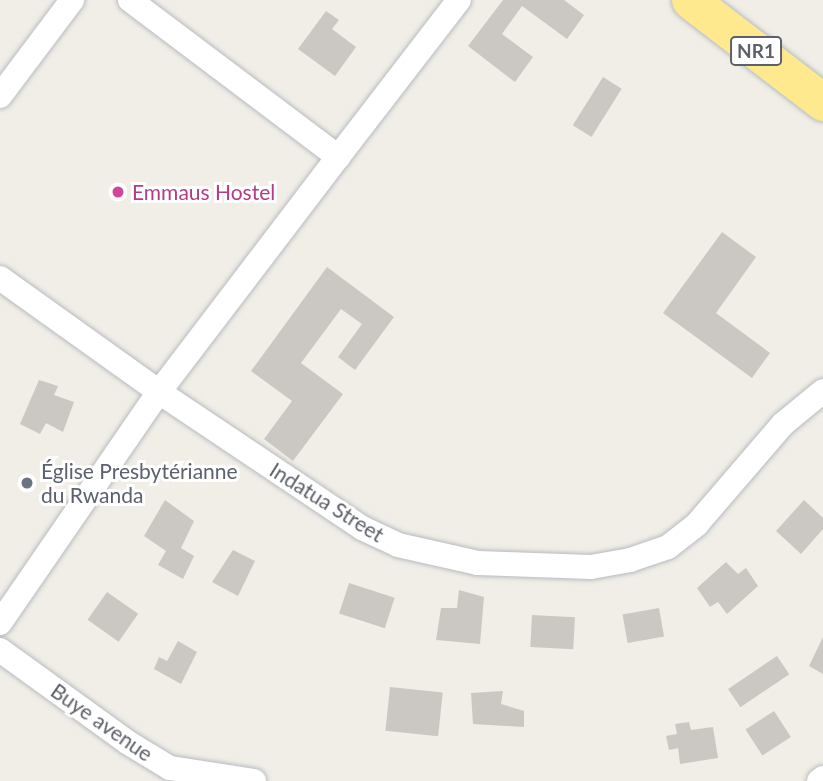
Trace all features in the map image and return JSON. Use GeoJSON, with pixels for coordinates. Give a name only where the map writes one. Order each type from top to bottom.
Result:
{"type":"FeatureCollection","features":[{"type":"Feature","properties":{"kind":"highway","name":"NR1"},"geometry":{"type":"LineString","coordinates":[[690,0],[823,102]]}},
{"type":"Feature","properties":{"kind":"highway","name":"NR1"},"geometry":{"type":"LineString","coordinates":[[726,0],[823,77]]}},
{"type":"Feature","properties":{"kind":"street"},"geometry":{"type":"LineString","coordinates":[[0,96],[72,0]]}},
{"type":"Feature","properties":{"kind":"street"},"geometry":{"type":"LineString","coordinates":[[130,0],[338,157]]}},
{"type":"Feature","properties":{"kind":"street"},"geometry":{"type":"LineString","coordinates":[[0,623],[159,392],[459,0]]}},
{"type":"Feature","properties":{"kind":"street","name":"Indatua Street"},"geometry":{"type":"LineString","coordinates":[[0,278],[159,392],[362,528],[398,545],[478,563],[591,567],[630,560],[668,547],[697,524],[783,425],[823,391]]}},
{"type":"Feature","properties":{"kind":"street","name":"Buye avenue"},"geometry":{"type":"LineString","coordinates":[[0,650],[127,742],[162,774],[254,781]]}},
{"type":"Feature","properties":{"kind":"street"},"geometry":{"type":"LineString","coordinates":[[819,781],[823,778]]}},
{"type":"Feature","properties":{"kind":"building"},"geometry":{"type":"Polygon","coordinates":[[[503,0],[564,0],[584,15],[567,39],[522,6],[502,34],[533,57],[515,82],[468,46],[503,0]]]}},
{"type":"Feature","properties":{"kind":"building"},"geometry":{"type":"Polygon","coordinates":[[[326,11],[339,20],[332,29],[356,47],[335,76],[298,49],[326,11]]]}},
{"type":"Feature","properties":{"kind":"building"},"geometry":{"type":"Polygon","coordinates":[[[603,77],[622,89],[591,137],[573,125],[603,77]]]}},
{"type":"Feature","properties":{"kind":"building"},"geometry":{"type":"Polygon","coordinates":[[[722,232],[756,257],[716,313],[770,353],[752,378],[663,313],[722,232]]]}},
{"type":"Feature","properties":{"kind":"building"},"geometry":{"type":"Polygon","coordinates":[[[327,267],[394,317],[355,370],[338,357],[362,324],[341,309],[301,363],[343,394],[293,461],[264,439],[292,401],[251,371],[327,267]]]}},
{"type":"Feature","properties":{"kind":"building"},"geometry":{"type":"Polygon","coordinates":[[[39,380],[58,386],[54,395],[74,402],[63,432],[46,423],[40,434],[20,424],[39,380]]]}},
{"type":"Feature","properties":{"kind":"building"},"geometry":{"type":"Polygon","coordinates":[[[165,500],[194,521],[181,548],[194,556],[183,579],[158,565],[166,551],[144,536],[165,500]]]}},
{"type":"Feature","properties":{"kind":"building"},"geometry":{"type":"Polygon","coordinates":[[[804,500],[823,518],[823,529],[801,554],[776,531],[804,500]]]}},
{"type":"Feature","properties":{"kind":"building"},"geometry":{"type":"Polygon","coordinates":[[[233,550],[255,561],[238,596],[212,582],[233,550]]]}},
{"type":"Feature","properties":{"kind":"building"},"geometry":{"type":"Polygon","coordinates":[[[726,562],[738,574],[746,568],[758,586],[727,614],[718,602],[710,607],[697,588],[726,562]]]}},
{"type":"Feature","properties":{"kind":"building"},"geometry":{"type":"Polygon","coordinates":[[[349,583],[395,598],[385,628],[339,613],[349,583]]]}},
{"type":"Feature","properties":{"kind":"building"},"geometry":{"type":"Polygon","coordinates":[[[459,590],[484,597],[480,644],[436,640],[441,608],[457,608],[459,590]]]}},
{"type":"Feature","properties":{"kind":"building"},"geometry":{"type":"Polygon","coordinates":[[[107,592],[138,614],[119,642],[87,620],[107,592]]]}},
{"type":"Feature","properties":{"kind":"building"},"geometry":{"type":"Polygon","coordinates":[[[659,608],[664,637],[628,643],[623,614],[659,608]]]}},
{"type":"Feature","properties":{"kind":"building"},"geometry":{"type":"Polygon","coordinates":[[[532,615],[575,617],[573,649],[530,647],[532,615]]]}},
{"type":"Feature","properties":{"kind":"building"},"geometry":{"type":"Polygon","coordinates":[[[823,637],[823,674],[809,666],[823,637]]]}},
{"type":"Feature","properties":{"kind":"building"},"geometry":{"type":"Polygon","coordinates":[[[178,641],[197,652],[181,684],[154,669],[159,657],[167,661],[178,641]]]}},
{"type":"Feature","properties":{"kind":"building"},"geometry":{"type":"Polygon","coordinates":[[[777,656],[789,674],[740,707],[728,689],[777,656]]]}},
{"type":"Feature","properties":{"kind":"building"},"geometry":{"type":"Polygon","coordinates":[[[390,687],[443,693],[438,736],[385,731],[390,687]]]}},
{"type":"Feature","properties":{"kind":"building"},"geometry":{"type":"Polygon","coordinates":[[[503,691],[501,704],[524,711],[524,727],[473,724],[471,693],[503,691]]]}},
{"type":"Feature","properties":{"kind":"building"},"geometry":{"type":"Polygon","coordinates":[[[774,711],[791,737],[762,756],[745,730],[774,711]]]}},
{"type":"Feature","properties":{"kind":"building"},"geometry":{"type":"Polygon","coordinates":[[[689,722],[691,730],[713,727],[718,758],[680,764],[678,748],[669,750],[666,736],[677,734],[675,724],[689,722]]]}},
{"type":"Feature","properties":{"kind":"place","name":"Emmaus Hostel"},"geometry":{"type":"Point","coordinates":[118,192]}},
{"type":"Feature","properties":{"kind":"place","name":"Église Presbytérianne du Rwanda"},"geometry":{"type":"Point","coordinates":[27,483]}}]}
